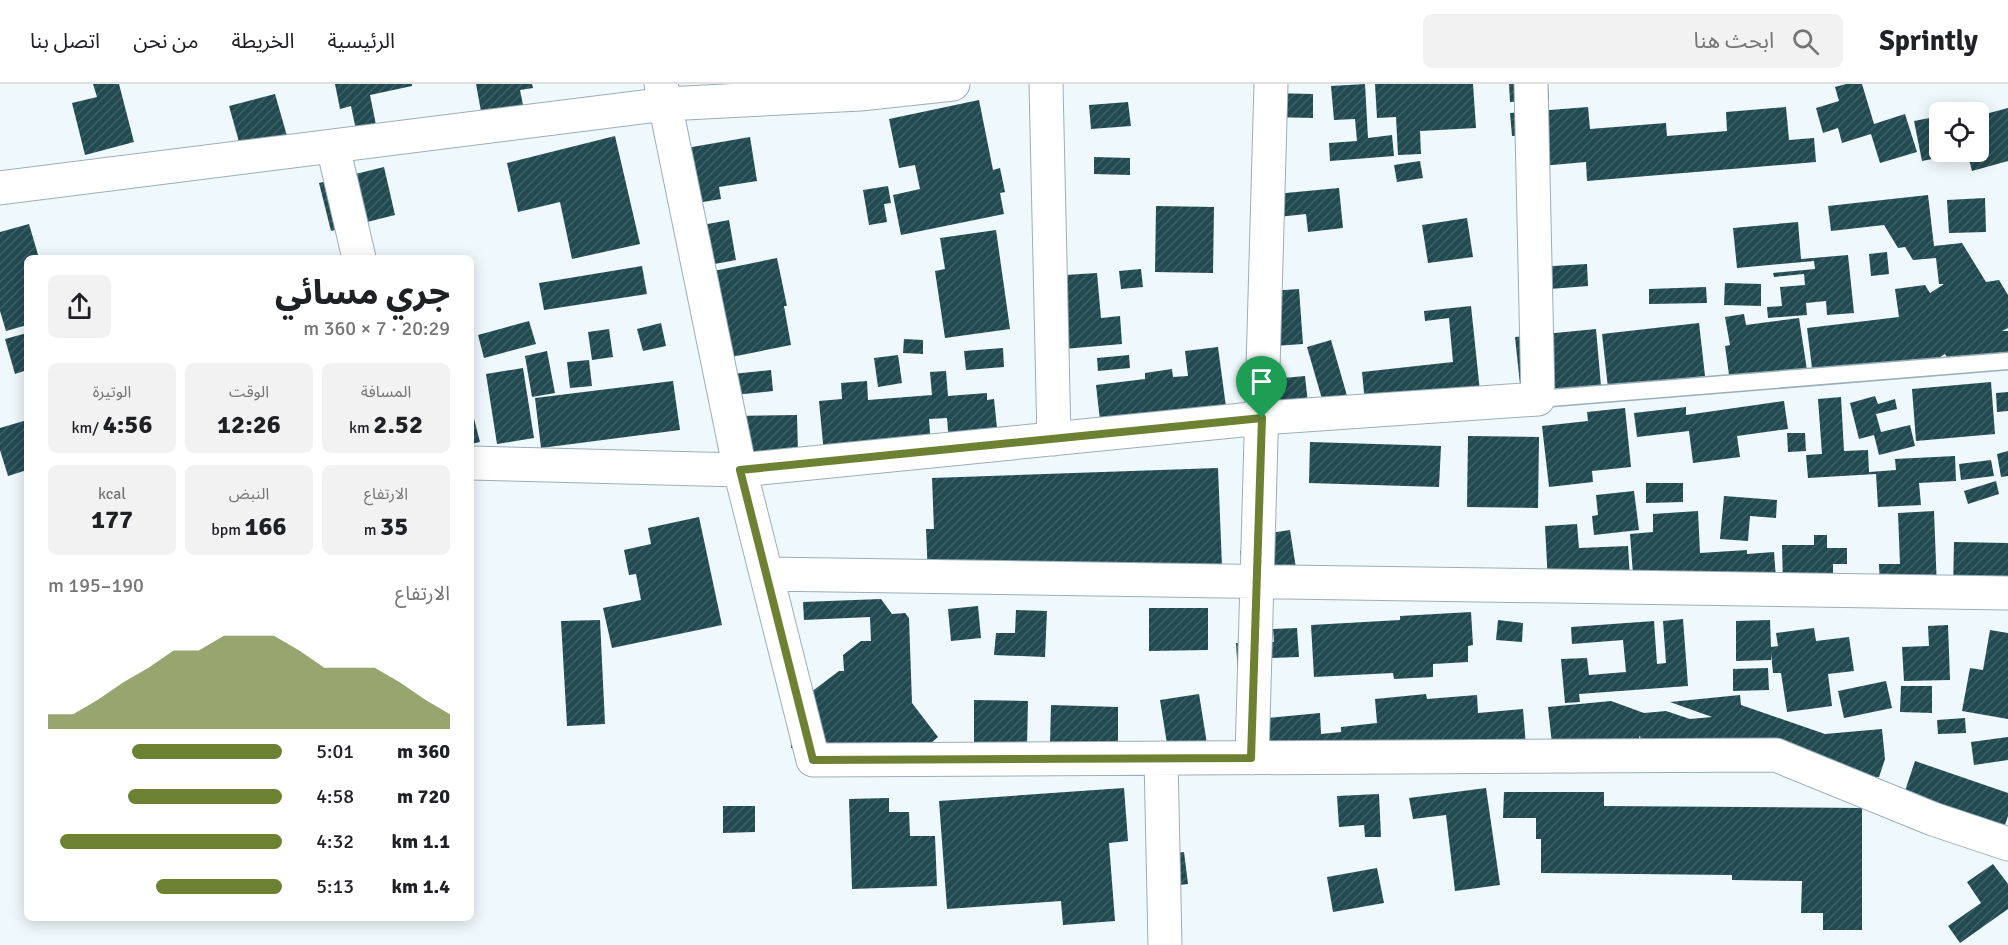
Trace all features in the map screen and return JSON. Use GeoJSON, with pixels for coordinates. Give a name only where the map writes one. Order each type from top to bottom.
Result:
{"type":"FeatureCollection","features":[{"type":"Feature","properties":{"kind":"street"},"geometry":{"type":"LineString","coordinates":[[0,189],[333,147],[664,94],[861,89],[953,84]]}},
{"type":"Feature","properties":{"kind":"street"},"geometry":{"type":"LineString","coordinates":[[1046,84],[1054,439]]}},
{"type":"Feature","properties":{"kind":"street"},"geometry":{"type":"LineString","coordinates":[[1251,758],[1271,84]]}},
{"type":"Feature","properties":{"kind":"street"},"geometry":{"type":"LineString","coordinates":[[474,463],[740,470],[1262,418],[1538,399],[1531,84]]}},
{"type":"Feature","properties":{"kind":"street"},"geometry":{"type":"LineString","coordinates":[[664,94],[740,470],[813,760],[1776,755],[1933,819],[2008,844]]}},
{"type":"Feature","properties":{"kind":"street"},"geometry":{"type":"LineString","coordinates":[[333,147],[358,255]]}},
{"type":"Feature","properties":{"kind":"street"},"geometry":{"type":"LineString","coordinates":[[766,574],[2008,593]]}},
{"type":"Feature","properties":{"kind":"street"},"geometry":{"type":"LineString","coordinates":[[1161,758],[1165,945]]}},
{"type":"Feature","properties":{"kind":"lane"},"geometry":{"type":"LineString","coordinates":[[1538,399],[2008,361]]}},
{"type":"Feature","properties":{"kind":"building"},"geometry":{"type":"Polygon","coordinates":[[[93,84],[119,84],[134,142],[85,155],[72,103],[97,97],[93,84]]]}},
{"type":"Feature","properties":{"kind":"building"},"geometry":{"type":"Polygon","coordinates":[[[335,84],[412,84],[412,86],[370,95],[376,125],[356,130],[351,106],[340,109],[335,84]]]}},
{"type":"Feature","properties":{"kind":"building"},"geometry":{"type":"Polygon","coordinates":[[[476,84],[532,84],[533,88],[520,90],[524,110],[482,117],[476,84]]]}},
{"type":"Feature","properties":{"kind":"building"},"geometry":{"type":"Polygon","coordinates":[[[1365,84],[1368,138],[1392,135],[1394,156],[1330,161],[1329,143],[1357,141],[1355,119],[1334,120],[1331,86],[1365,84]]]}},
{"type":"Feature","properties":{"kind":"building"},"geometry":{"type":"Polygon","coordinates":[[[1375,84],[1473,84],[1476,128],[1420,131],[1421,154],[1398,155],[1396,117],[1377,118],[1375,84]]]}},
{"type":"Feature","properties":{"kind":"building"},"geometry":{"type":"Polygon","coordinates":[[[1509,84],[1548,84],[1549,101],[1510,102],[1509,84]]]}},
{"type":"Feature","properties":{"kind":"building"},"geometry":{"type":"Polygon","coordinates":[[[1862,84],[1874,124],[1905,114],[1917,152],[1880,163],[1871,134],[1842,143],[1838,128],[1823,133],[1816,108],[1839,101],[1835,87],[1862,84]]]}},
{"type":"Feature","properties":{"kind":"building"},"geometry":{"type":"Polygon","coordinates":[[[1267,93],[1313,94],[1313,118],[1267,117],[1267,93]]]}},
{"type":"Feature","properties":{"kind":"building"},"geometry":{"type":"Polygon","coordinates":[[[275,94],[287,136],[241,149],[229,106],[275,94]]]}},
{"type":"Feature","properties":{"kind":"building"},"geometry":{"type":"Polygon","coordinates":[[[979,100],[993,170],[1000,168],[1005,192],[1000,193],[1004,214],[901,235],[893,195],[920,189],[915,165],[899,168],[889,119],[979,100]]]}},
{"type":"Feature","properties":{"kind":"building"},"geometry":{"type":"Polygon","coordinates":[[[1128,102],[1131,126],[1091,129],[1089,105],[1128,102]]]}},
{"type":"Feature","properties":{"kind":"building"},"geometry":{"type":"Polygon","coordinates":[[[1588,107],[1590,129],[1666,123],[1667,136],[1727,131],[1726,112],[1786,107],[1789,140],[1814,138],[1816,162],[1587,181],[1586,162],[1519,168],[1516,136],[1512,136],[1510,113],[1588,107]]]}},
{"type":"Feature","properties":{"kind":"building"},"geometry":{"type":"Polygon","coordinates":[[[2008,108],[2008,161],[1972,171],[1970,162],[1989,162],[1989,113],[2008,108]]]}},
{"type":"Feature","properties":{"kind":"building"},"geometry":{"type":"Polygon","coordinates":[[[1929,118],[1929,160],[1922,161],[1914,121],[1929,118]]]}},
{"type":"Feature","properties":{"kind":"building"},"geometry":{"type":"Polygon","coordinates":[[[615,136],[640,244],[572,259],[560,202],[518,212],[507,163],[615,136]]]}},
{"type":"Feature","properties":{"kind":"building"},"geometry":{"type":"Polygon","coordinates":[[[750,137],[757,181],[719,187],[721,199],[679,206],[669,151],[750,137]]]}},
{"type":"Feature","properties":{"kind":"building"},"geometry":{"type":"Polygon","coordinates":[[[1094,157],[1130,158],[1130,175],[1094,174],[1094,157]]]}},
{"type":"Feature","properties":{"kind":"building"},"geometry":{"type":"Polygon","coordinates":[[[1420,161],[1423,178],[1397,182],[1394,165],[1420,161]]]}},
{"type":"Feature","properties":{"kind":"building"},"geometry":{"type":"Polygon","coordinates":[[[384,167],[395,215],[331,231],[319,183],[384,167]]]}},
{"type":"Feature","properties":{"kind":"building"},"geometry":{"type":"Polygon","coordinates":[[[888,186],[891,203],[884,204],[887,222],[869,225],[863,190],[888,186]]]}},
{"type":"Feature","properties":{"kind":"building"},"geometry":{"type":"Polygon","coordinates":[[[1339,188],[1343,228],[1308,232],[1306,214],[1278,217],[1275,194],[1339,188]]]}},
{"type":"Feature","properties":{"kind":"building"},"geometry":{"type":"Polygon","coordinates":[[[1928,195],[1934,246],[1962,243],[1986,282],[1999,280],[2008,295],[2008,328],[2002,331],[2008,331],[2008,356],[1950,362],[1945,354],[1931,363],[1813,376],[1807,328],[1899,317],[1895,289],[1925,285],[1930,293],[1944,284],[1939,284],[1936,258],[1913,260],[1905,247],[1898,248],[1884,225],[1831,231],[1828,206],[1928,195]]]}},
{"type":"Feature","properties":{"kind":"building"},"geometry":{"type":"Polygon","coordinates":[[[1985,198],[1986,232],[1949,233],[1947,200],[1985,198]]]}},
{"type":"Feature","properties":{"kind":"building"},"geometry":{"type":"Polygon","coordinates":[[[1156,206],[1214,207],[1213,273],[1155,272],[1156,206]]]}},
{"type":"Feature","properties":{"kind":"building"},"geometry":{"type":"Polygon","coordinates":[[[1467,218],[1473,257],[1428,263],[1422,225],[1467,218]]]}},
{"type":"Feature","properties":{"kind":"building"},"geometry":{"type":"Polygon","coordinates":[[[729,220],[736,260],[704,266],[697,226],[729,220]]]}},
{"type":"Feature","properties":{"kind":"building"},"geometry":{"type":"Polygon","coordinates":[[[1798,222],[1801,259],[1848,255],[1854,313],[1827,315],[1826,301],[1806,303],[1807,315],[1768,318],[1767,307],[1782,306],[1780,287],[1805,285],[1804,274],[1774,277],[1773,273],[1815,269],[1814,261],[1737,268],[1733,228],[1798,222]]]}},
{"type":"Feature","properties":{"kind":"building"},"geometry":{"type":"Polygon","coordinates":[[[29,224],[38,255],[24,255],[24,326],[6,331],[0,311],[0,232],[29,224]]]}},
{"type":"Feature","properties":{"kind":"building"},"geometry":{"type":"Polygon","coordinates":[[[996,230],[1010,329],[945,338],[935,271],[945,269],[940,238],[996,230]]]}},
{"type":"Feature","properties":{"kind":"building"},"geometry":{"type":"Polygon","coordinates":[[[1887,252],[1889,274],[1871,276],[1869,254],[1887,252]]]}},
{"type":"Feature","properties":{"kind":"building"},"geometry":{"type":"Polygon","coordinates":[[[777,258],[787,306],[784,306],[791,345],[706,362],[689,276],[777,258]]]}},
{"type":"Feature","properties":{"kind":"building"},"geometry":{"type":"Polygon","coordinates":[[[1587,264],[1588,286],[1523,291],[1521,268],[1587,264]]]}},
{"type":"Feature","properties":{"kind":"building"},"geometry":{"type":"Polygon","coordinates":[[[642,266],[647,294],[544,310],[539,283],[642,266]]]}},
{"type":"Feature","properties":{"kind":"building"},"geometry":{"type":"Polygon","coordinates":[[[1141,269],[1143,287],[1121,289],[1119,271],[1141,269]]]}},
{"type":"Feature","properties":{"kind":"building"},"geometry":{"type":"Polygon","coordinates":[[[1097,273],[1101,318],[1120,316],[1122,344],[1040,351],[1034,277],[1097,273]]]}},
{"type":"Feature","properties":{"kind":"building"},"geometry":{"type":"Polygon","coordinates":[[[1725,283],[1761,284],[1761,306],[1724,305],[1725,283]]]}},
{"type":"Feature","properties":{"kind":"building"},"geometry":{"type":"Polygon","coordinates":[[[1706,287],[1707,303],[1649,304],[1649,289],[1706,287]]]}},
{"type":"Feature","properties":{"kind":"building"},"geometry":{"type":"Polygon","coordinates":[[[1299,289],[1303,344],[1257,347],[1254,292],[1299,289]]]}},
{"type":"Feature","properties":{"kind":"building"},"geometry":{"type":"Polygon","coordinates":[[[1471,306],[1481,401],[1366,413],[1362,372],[1453,362],[1449,318],[1425,321],[1424,311],[1471,306]]]}},
{"type":"Feature","properties":{"kind":"building"},"geometry":{"type":"Polygon","coordinates":[[[1744,314],[1746,325],[1799,318],[1807,370],[1730,382],[1725,346],[1730,345],[1725,317],[1744,314]]]}},
{"type":"Feature","properties":{"kind":"building"},"geometry":{"type":"Polygon","coordinates":[[[529,321],[536,344],[484,358],[478,335],[529,321]]]}},
{"type":"Feature","properties":{"kind":"building"},"geometry":{"type":"Polygon","coordinates":[[[661,323],[666,346],[643,351],[637,329],[661,323]]]}},
{"type":"Feature","properties":{"kind":"building"},"geometry":{"type":"Polygon","coordinates":[[[1699,323],[1705,376],[1608,388],[1602,334],[1699,323]]]}},
{"type":"Feature","properties":{"kind":"building"},"geometry":{"type":"Polygon","coordinates":[[[609,329],[613,357],[592,360],[588,332],[609,329]]]}},
{"type":"Feature","properties":{"kind":"building"},"geometry":{"type":"Polygon","coordinates":[[[1596,329],[1601,386],[1521,394],[1515,337],[1596,329]]]}},
{"type":"Feature","properties":{"kind":"building"},"geometry":{"type":"Polygon","coordinates":[[[24,334],[24,371],[15,374],[5,339],[24,334]]]}},
{"type":"Feature","properties":{"kind":"building"},"geometry":{"type":"Polygon","coordinates":[[[904,339],[923,340],[923,354],[903,353],[904,339]]]}},
{"type":"Feature","properties":{"kind":"building"},"geometry":{"type":"Polygon","coordinates":[[[1331,340],[1350,406],[1326,413],[1307,347],[1331,340]]]}},
{"type":"Feature","properties":{"kind":"building"},"geometry":{"type":"Polygon","coordinates":[[[1218,347],[1228,422],[1102,438],[1096,385],[1145,379],[1145,373],[1172,369],[1173,377],[1188,376],[1185,351],[1218,347]]]}},
{"type":"Feature","properties":{"kind":"building"},"geometry":{"type":"Polygon","coordinates":[[[1003,348],[1004,367],[966,370],[964,351],[1003,348]]]}},
{"type":"Feature","properties":{"kind":"building"},"geometry":{"type":"Polygon","coordinates":[[[547,351],[555,393],[532,397],[525,356],[547,351]]]}},
{"type":"Feature","properties":{"kind":"building"},"geometry":{"type":"Polygon","coordinates":[[[898,355],[902,383],[878,387],[874,358],[898,355]]]}},
{"type":"Feature","properties":{"kind":"building"},"geometry":{"type":"Polygon","coordinates":[[[1129,355],[1130,368],[1098,371],[1097,358],[1129,355]]]}},
{"type":"Feature","properties":{"kind":"building"},"geometry":{"type":"Polygon","coordinates":[[[589,360],[592,386],[570,388],[567,362],[589,360]]]}},
{"type":"Feature","properties":{"kind":"building"},"geometry":{"type":"Polygon","coordinates":[[[523,368],[534,438],[497,444],[486,374],[523,368]]]}},
{"type":"Feature","properties":{"kind":"building"},"geometry":{"type":"Polygon","coordinates":[[[771,370],[773,391],[734,395],[732,374],[771,370]]]}},
{"type":"Feature","properties":{"kind":"building"},"geometry":{"type":"Polygon","coordinates":[[[946,371],[948,396],[987,393],[987,400],[994,399],[998,438],[949,443],[947,418],[929,419],[931,444],[824,454],[819,401],[842,399],[841,383],[867,381],[868,400],[932,395],[930,372],[946,371]]]}},
{"type":"Feature","properties":{"kind":"building"},"geometry":{"type":"Polygon","coordinates":[[[1305,376],[1309,412],[1267,416],[1263,380],[1305,376]]]}},
{"type":"Feature","properties":{"kind":"building"},"geometry":{"type":"Polygon","coordinates":[[[673,381],[680,430],[541,448],[535,398],[673,381]]]}},
{"type":"Feature","properties":{"kind":"building"},"geometry":{"type":"Polygon","coordinates":[[[1991,382],[1995,434],[1916,441],[1912,389],[1991,382]]]}},
{"type":"Feature","properties":{"kind":"building"},"geometry":{"type":"Polygon","coordinates":[[[2008,392],[2008,411],[1997,412],[1996,393],[2008,392]]]}},
{"type":"Feature","properties":{"kind":"building"},"geometry":{"type":"Polygon","coordinates":[[[1875,396],[1878,404],[1895,399],[1897,409],[1876,414],[1881,432],[1910,425],[1915,446],[1879,455],[1874,435],[1859,439],[1850,403],[1875,396]]]}},
{"type":"Feature","properties":{"kind":"building"},"geometry":{"type":"Polygon","coordinates":[[[1841,397],[1844,451],[1868,450],[1869,472],[1896,470],[1895,459],[1955,456],[1956,481],[1919,483],[1921,505],[1878,507],[1876,474],[1808,478],[1806,455],[1822,454],[1818,399],[1841,397]]]}},
{"type":"Feature","properties":{"kind":"building"},"geometry":{"type":"Polygon","coordinates":[[[1784,401],[1788,429],[1737,436],[1740,457],[1693,463],[1689,431],[1637,437],[1634,413],[1686,407],[1686,415],[1784,401]]]}},
{"type":"Feature","properties":{"kind":"building"},"geometry":{"type":"Polygon","coordinates":[[[1625,408],[1631,467],[1592,471],[1593,482],[1549,487],[1542,426],[1588,421],[1587,412],[1625,408]]]}},
{"type":"Feature","properties":{"kind":"building"},"geometry":{"type":"Polygon","coordinates":[[[797,415],[798,453],[731,454],[730,416],[797,415]]]}},
{"type":"Feature","properties":{"kind":"building"},"geometry":{"type":"Polygon","coordinates":[[[474,419],[480,442],[474,443],[474,419]]]}},
{"type":"Feature","properties":{"kind":"building"},"geometry":{"type":"Polygon","coordinates":[[[24,421],[24,471],[8,476],[0,450],[0,428],[24,421]]]}},
{"type":"Feature","properties":{"kind":"building"},"geometry":{"type":"Polygon","coordinates":[[[1787,433],[1805,433],[1806,451],[1788,452],[1787,433]]]}},
{"type":"Feature","properties":{"kind":"building"},"geometry":{"type":"Polygon","coordinates":[[[1468,436],[1539,437],[1538,508],[1467,507],[1468,436]]]}},
{"type":"Feature","properties":{"kind":"building"},"geometry":{"type":"Polygon","coordinates":[[[1310,442],[1441,446],[1439,487],[1309,483],[1310,442]]]}},
{"type":"Feature","properties":{"kind":"building"},"geometry":{"type":"Polygon","coordinates":[[[2008,451],[2008,476],[2001,477],[1997,454],[2008,451]]]}},
{"type":"Feature","properties":{"kind":"building"},"geometry":{"type":"Polygon","coordinates":[[[1991,460],[1994,476],[1961,480],[1959,464],[1991,460]]]}},
{"type":"Feature","properties":{"kind":"building"},"geometry":{"type":"Polygon","coordinates":[[[1218,468],[1222,566],[928,576],[926,529],[934,529],[932,478],[1218,468]]]}},
{"type":"Feature","properties":{"kind":"building"},"geometry":{"type":"Polygon","coordinates":[[[1996,481],[1999,494],[1968,504],[1964,491],[1996,481]]]}},
{"type":"Feature","properties":{"kind":"building"},"geometry":{"type":"Polygon","coordinates":[[[1646,483],[1683,483],[1683,502],[1646,503],[1646,483]]]}},
{"type":"Feature","properties":{"kind":"building"},"geometry":{"type":"Polygon","coordinates":[[[1634,491],[1639,530],[1594,535],[1592,516],[1598,515],[1596,495],[1634,491]]]}},
{"type":"Feature","properties":{"kind":"building"},"geometry":{"type":"Polygon","coordinates":[[[1724,496],[1777,500],[1776,518],[1750,516],[1748,541],[1720,539],[1724,496]]]}},
{"type":"Feature","properties":{"kind":"building"},"geometry":{"type":"Polygon","coordinates":[[[1698,511],[1700,553],[1747,550],[1747,554],[1774,552],[1776,579],[1634,588],[1630,534],[1653,532],[1653,514],[1698,511]]]}},
{"type":"Feature","properties":{"kind":"building"},"geometry":{"type":"Polygon","coordinates":[[[1934,511],[1937,589],[1880,591],[1879,564],[1900,564],[1898,513],[1934,511]]]}},
{"type":"Feature","properties":{"kind":"building"},"geometry":{"type":"Polygon","coordinates":[[[699,517],[722,625],[612,648],[603,608],[641,600],[636,574],[629,575],[624,550],[651,544],[648,528],[699,517]]]}},
{"type":"Feature","properties":{"kind":"building"},"geometry":{"type":"Polygon","coordinates":[[[1577,524],[1579,548],[1628,546],[1630,578],[1548,583],[1545,526],[1577,524]]]}},
{"type":"Feature","properties":{"kind":"building"},"geometry":{"type":"Polygon","coordinates":[[[1290,530],[1296,568],[1244,577],[1240,551],[1259,548],[1256,535],[1290,530]]]}},
{"type":"Feature","properties":{"kind":"building"},"geometry":{"type":"Polygon","coordinates":[[[1814,535],[1827,535],[1827,548],[1847,548],[1847,564],[1833,564],[1833,585],[1783,585],[1782,545],[1814,545],[1814,535]]]}},
{"type":"Feature","properties":{"kind":"building"},"geometry":{"type":"Polygon","coordinates":[[[1954,542],[2008,543],[2008,593],[1953,593],[1954,542]]]}},
{"type":"Feature","properties":{"kind":"building"},"geometry":{"type":"Polygon","coordinates":[[[881,599],[892,614],[905,613],[909,618],[912,703],[938,737],[931,743],[791,748],[790,708],[839,671],[844,671],[843,655],[861,641],[871,641],[870,617],[804,620],[803,602],[881,599]]]}},
{"type":"Feature","properties":{"kind":"building"},"geometry":{"type":"Polygon","coordinates":[[[978,606],[981,638],[951,641],[948,609],[978,606]]]}},
{"type":"Feature","properties":{"kind":"building"},"geometry":{"type":"Polygon","coordinates":[[[1149,608],[1208,608],[1208,650],[1149,651],[1149,608]]]}},
{"type":"Feature","properties":{"kind":"building"},"geometry":{"type":"Polygon","coordinates":[[[1016,610],[1047,611],[1045,657],[994,655],[996,633],[1015,633],[1016,610]]]}},
{"type":"Feature","properties":{"kind":"building"},"geometry":{"type":"Polygon","coordinates":[[[1471,612],[1473,645],[1468,646],[1468,662],[1433,664],[1433,677],[1394,679],[1393,673],[1314,677],[1311,625],[1400,620],[1400,616],[1471,612]]]}},
{"type":"Feature","properties":{"kind":"building"},"geometry":{"type":"Polygon","coordinates":[[[1683,619],[1688,686],[1579,694],[1580,702],[1565,703],[1561,659],[1587,658],[1589,675],[1626,672],[1623,640],[1572,644],[1571,627],[1654,621],[1657,664],[1666,663],[1663,621],[1683,619]]]}},
{"type":"Feature","properties":{"kind":"building"},"geometry":{"type":"Polygon","coordinates":[[[600,620],[605,724],[567,726],[561,621],[600,620]]]}},
{"type":"Feature","properties":{"kind":"building"},"geometry":{"type":"Polygon","coordinates":[[[1498,620],[1523,623],[1522,642],[1496,640],[1498,620]]]}},
{"type":"Feature","properties":{"kind":"building"},"geometry":{"type":"Polygon","coordinates":[[[1770,620],[1771,647],[1778,646],[1776,633],[1814,628],[1816,641],[1849,637],[1854,671],[1828,674],[1832,706],[1787,712],[1781,673],[1773,673],[1771,653],[1771,660],[1736,661],[1736,621],[1770,620]]]}},
{"type":"Feature","properties":{"kind":"building"},"geometry":{"type":"Polygon","coordinates":[[[1948,625],[1950,680],[1904,681],[1902,647],[1929,646],[1928,626],[1948,625]]]}},
{"type":"Feature","properties":{"kind":"building"},"geometry":{"type":"Polygon","coordinates":[[[1297,628],[1299,657],[1267,658],[1238,676],[1236,643],[1274,642],[1273,629],[1297,628]]]}},
{"type":"Feature","properties":{"kind":"building"},"geometry":{"type":"Polygon","coordinates":[[[1990,630],[2008,633],[2008,719],[1962,711],[1970,668],[1983,670],[1990,630]]]}},
{"type":"Feature","properties":{"kind":"building"},"geometry":{"type":"Polygon","coordinates":[[[1768,668],[1769,690],[1733,691],[1733,669],[1768,668]]]}},
{"type":"Feature","properties":{"kind":"building"},"geometry":{"type":"Polygon","coordinates":[[[1886,681],[1892,708],[1844,718],[1838,691],[1886,681]]]}},
{"type":"Feature","properties":{"kind":"building"},"geometry":{"type":"Polygon","coordinates":[[[1901,686],[1932,686],[1932,713],[1900,712],[1901,686]]]}},
{"type":"Feature","properties":{"kind":"building"},"geometry":{"type":"Polygon","coordinates":[[[1199,694],[1207,744],[1168,750],[1160,700],[1199,694]]]}},
{"type":"Feature","properties":{"kind":"building"},"geometry":{"type":"Polygon","coordinates":[[[1426,694],[1427,699],[1477,695],[1478,713],[1523,709],[1526,746],[1241,758],[1237,721],[1320,713],[1321,734],[1341,732],[1341,727],[1377,723],[1375,699],[1426,694]]]}},
{"type":"Feature","properties":{"kind":"building"},"geometry":{"type":"Polygon","coordinates":[[[1740,695],[1741,705],[1825,734],[1882,729],[1885,759],[1879,777],[1846,780],[1826,773],[1643,758],[1640,735],[1637,745],[1553,754],[1548,707],[1611,701],[1644,713],[1666,711],[1690,719],[1712,717],[1670,702],[1740,695]]]}},
{"type":"Feature","properties":{"kind":"building"},"geometry":{"type":"Polygon","coordinates":[[[974,700],[1028,701],[1027,746],[974,745],[974,700]]]}},
{"type":"Feature","properties":{"kind":"building"},"geometry":{"type":"Polygon","coordinates":[[[1051,705],[1118,707],[1118,747],[1050,746],[1051,705]]]}},
{"type":"Feature","properties":{"kind":"building"},"geometry":{"type":"Polygon","coordinates":[[[1965,718],[1966,733],[1938,734],[1937,720],[1965,718]]]}},
{"type":"Feature","properties":{"kind":"building"},"geometry":{"type":"Polygon","coordinates":[[[2008,737],[2008,760],[1974,765],[1971,742],[2008,737]]]}},
{"type":"Feature","properties":{"kind":"building"},"geometry":{"type":"Polygon","coordinates":[[[1915,761],[2008,793],[2008,816],[2002,834],[1902,800],[1915,761]]]}},
{"type":"Feature","properties":{"kind":"building"},"geometry":{"type":"Polygon","coordinates":[[[1124,788],[1128,841],[1109,843],[1115,921],[1063,925],[1061,901],[947,909],[939,801],[1124,788]]]}},
{"type":"Feature","properties":{"kind":"building"},"geometry":{"type":"Polygon","coordinates":[[[1486,788],[1500,885],[1455,891],[1446,815],[1413,819],[1409,798],[1486,788]]]}},
{"type":"Feature","properties":{"kind":"building"},"geometry":{"type":"Polygon","coordinates":[[[1504,792],[1604,792],[1604,806],[1862,808],[1862,930],[1823,930],[1823,913],[1801,913],[1802,881],[1732,880],[1732,875],[1541,873],[1541,839],[1536,839],[1536,818],[1503,818],[1504,792]]]}},
{"type":"Feature","properties":{"kind":"building"},"geometry":{"type":"Polygon","coordinates":[[[1379,794],[1381,837],[1365,837],[1364,825],[1339,827],[1337,796],[1379,794]]]}},
{"type":"Feature","properties":{"kind":"building"},"geometry":{"type":"Polygon","coordinates":[[[889,798],[889,812],[909,812],[910,836],[935,836],[937,886],[852,889],[849,799],[889,798]]]}},
{"type":"Feature","properties":{"kind":"building"},"geometry":{"type":"Polygon","coordinates":[[[723,806],[755,806],[755,832],[723,833],[723,806]]]}},
{"type":"Feature","properties":{"kind":"building"},"geometry":{"type":"Polygon","coordinates":[[[1184,852],[1188,884],[1155,888],[1151,856],[1184,852]]]}},
{"type":"Feature","properties":{"kind":"building"},"geometry":{"type":"Polygon","coordinates":[[[1993,864],[2008,884],[2008,909],[1960,943],[1948,926],[1981,903],[1967,882],[1993,864]]]}},
{"type":"Feature","properties":{"kind":"building"},"geometry":{"type":"Polygon","coordinates":[[[1377,868],[1384,903],[1333,912],[1327,877],[1377,868]]]}},
{"type":"Feature","properties":{"kind":"route"},"geometry":{"type":"LineString","coordinates":[[1262,418],[1251,758],[813,760],[740,470],[1262,418]]}}]}
